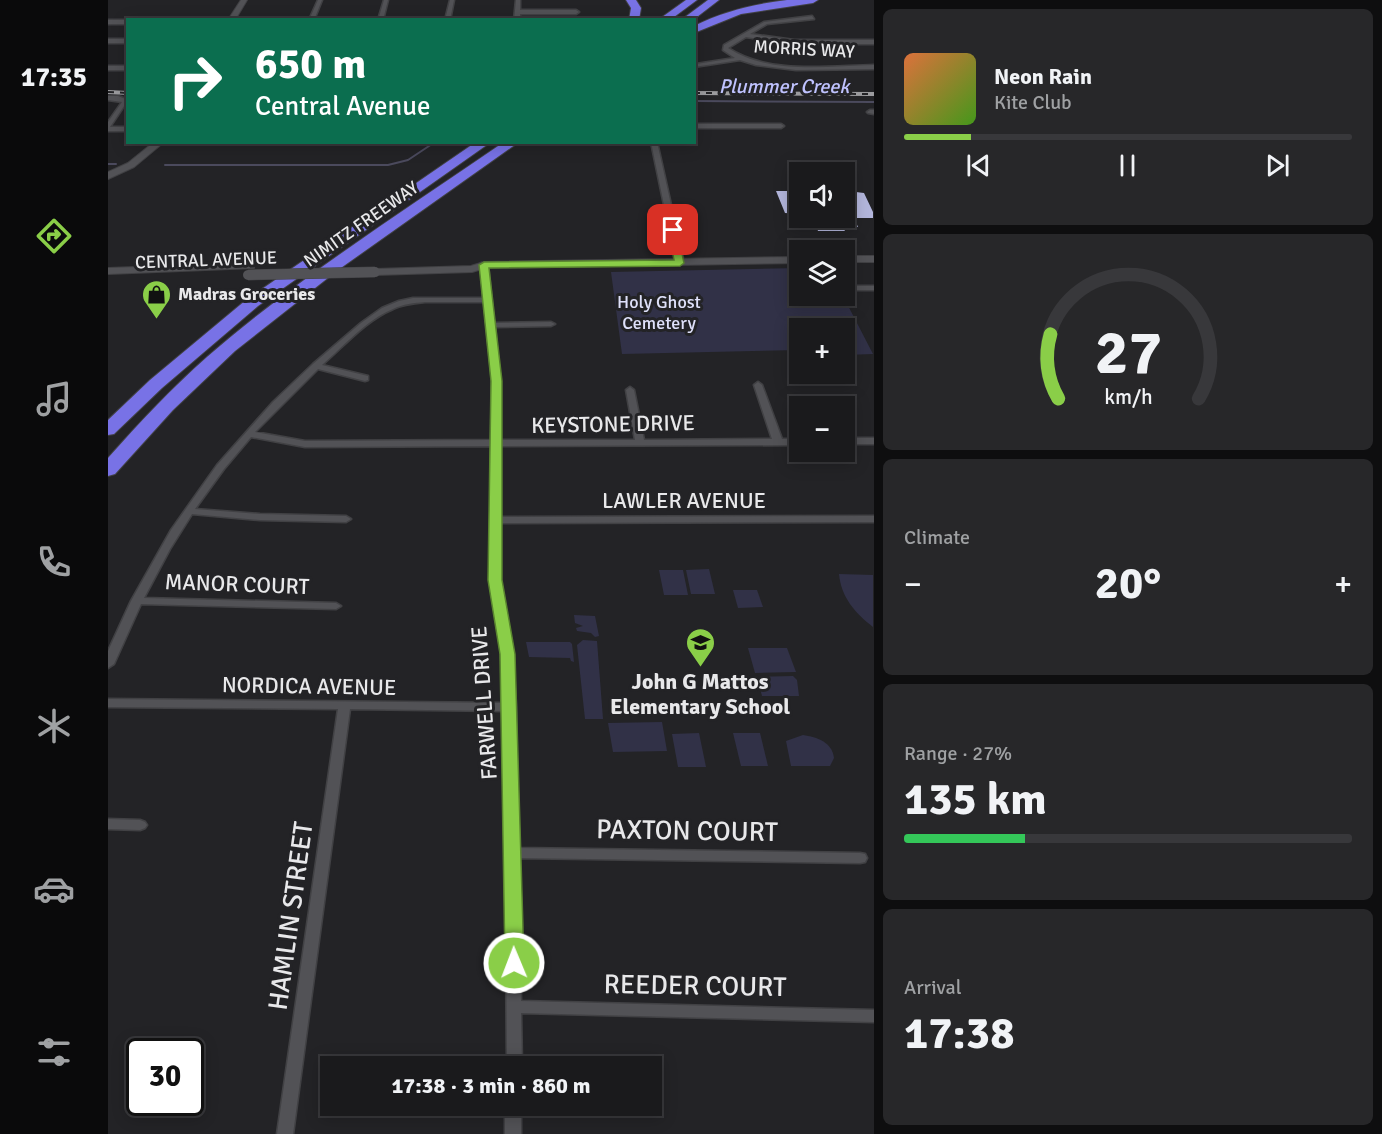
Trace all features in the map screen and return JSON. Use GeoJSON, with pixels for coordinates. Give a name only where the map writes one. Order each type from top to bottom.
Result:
{"type":"FeatureCollection","features":[{"type":"Feature","properties":{"kind":"highway"},"geometry":{"type":"LineString","coordinates":[[631,0],[636,8],[634,18]]}},
{"type":"Feature","properties":{"kind":"highway"},"geometry":{"type":"LineString","coordinates":[[689,18],[714,0]]}},
{"type":"Feature","properties":{"kind":"highway"},"geometry":{"type":"LineString","coordinates":[[696,29],[718,17],[736,11],[813,0]]}},
{"type":"Feature","properties":{"kind":"highway"},"geometry":{"type":"LineString","coordinates":[[666,18],[689,1]]}},
{"type":"Feature","properties":{"kind":"highway","name":"NIMITZ FREEWAY"},"geometry":{"type":"LineString","coordinates":[[108,430],[164,377],[252,303],[482,144]]}},
{"type":"Feature","properties":{"kind":"highway","name":"NIMITZ FREEWAY"},"geometry":{"type":"LineString","coordinates":[[108,470],[182,389],[228,348],[315,280],[510,144]]}},
{"type":"Feature","properties":{"kind":"main road"},"geometry":{"type":"LineString","coordinates":[[232,18],[244,0]]}},
{"type":"Feature","properties":{"kind":"main road"},"geometry":{"type":"LineString","coordinates":[[108,176],[131,165],[157,144]]}},
{"type":"Feature","properties":{"kind":"main road"},"geometry":{"type":"LineString","coordinates":[[855,259],[873,259]]}},
{"type":"Feature","properties":{"kind":"main road","name":"CENTRAL AVENUE"},"geometry":{"type":"LineString","coordinates":[[108,271],[472,268],[484,265],[789,260]]}},
{"type":"Feature","properties":{"kind":"main road","name":"CENTRAL AVENUE"},"geometry":{"type":"LineString","coordinates":[[108,279],[249,270]]}},
{"type":"Feature","properties":{"kind":"street"},"geometry":{"type":"LineString","coordinates":[[312,18],[320,0]]}},
{"type":"Feature","properties":{"kind":"street"},"geometry":{"type":"LineString","coordinates":[[381,18],[386,0]]}},
{"type":"Feature","properties":{"kind":"street"},"geometry":{"type":"LineString","coordinates":[[448,18],[452,0]]}},
{"type":"Feature","properties":{"kind":"street"},"geometry":{"type":"LineString","coordinates":[[517,18],[518,0]]}},
{"type":"Feature","properties":{"kind":"street"},"geometry":{"type":"LineString","coordinates":[[518,12],[576,12]]}},
{"type":"Feature","properties":{"kind":"street","name":"MORRIS WAY"},"geometry":{"type":"LineString","coordinates":[[812,18],[766,23],[726,46],[725,49],[738,59],[767,66],[873,67]]}},
{"type":"Feature","properties":{"kind":"street"},"geometry":{"type":"LineString","coordinates":[[743,36],[794,42],[873,42]]}},
{"type":"Feature","properties":{"kind":"street"},"geometry":{"type":"LineString","coordinates":[[108,41],[126,41]]}},
{"type":"Feature","properties":{"kind":"street"},"geometry":{"type":"LineString","coordinates":[[696,66],[738,59]]}},
{"type":"Feature","properties":{"kind":"street"},"geometry":{"type":"LineString","coordinates":[[108,68],[126,68]]}},
{"type":"Feature","properties":{"kind":"street"},"geometry":{"type":"LineString","coordinates":[[108,98],[124,101],[108,127]]}},
{"type":"Feature","properties":{"kind":"street"},"geometry":{"type":"LineString","coordinates":[[696,126],[781,126]]}},
{"type":"Feature","properties":{"kind":"street"},"geometry":{"type":"LineString","coordinates":[[108,127],[126,127]]}},
{"type":"Feature","properties":{"kind":"street"},"geometry":{"type":"LineString","coordinates":[[654,144],[680,263]]}},
{"type":"Feature","properties":{"kind":"street","name":"FARWELL DRIVE"},"geometry":{"type":"LineString","coordinates":[[484,265],[496,381],[495,580],[507,654],[510,707],[514,1056]]}},
{"type":"Feature","properties":{"kind":"street"},"geometry":{"type":"LineString","coordinates":[[855,288],[873,288]]}},
{"type":"Feature","properties":{"kind":"street"},"geometry":{"type":"LineString","coordinates":[[108,664],[136,601],[189,511],[248,434],[316,366],[378,314],[393,305],[417,301],[487,300]]}},
{"type":"Feature","properties":{"kind":"street"},"geometry":{"type":"LineString","coordinates":[[491,325],[551,324]]}},
{"type":"Feature","properties":{"kind":"street"},"geometry":{"type":"LineString","coordinates":[[316,366],[365,378]]}},
{"type":"Feature","properties":{"kind":"street"},"geometry":{"type":"LineString","coordinates":[[758,385],[778,442]]}},
{"type":"Feature","properties":{"kind":"street"},"geometry":{"type":"LineString","coordinates":[[630,390],[640,443]]}},
{"type":"Feature","properties":{"kind":"street","name":"KEYSTONE DRIVE"},"geometry":{"type":"LineString","coordinates":[[248,434],[305,444],[789,442]]}},
{"type":"Feature","properties":{"kind":"street"},"geometry":{"type":"LineString","coordinates":[[855,441],[873,441]]}},
{"type":"Feature","properties":{"kind":"street"},"geometry":{"type":"LineString","coordinates":[[189,511],[260,517],[346,519]]}},
{"type":"Feature","properties":{"kind":"street","name":"LAWLER AVENUE"},"geometry":{"type":"LineString","coordinates":[[495,520],[873,519]]}},
{"type":"Feature","properties":{"kind":"street","name":"MANOR COURT"},"geometry":{"type":"LineString","coordinates":[[136,601],[336,606]]}},
{"type":"Feature","properties":{"kind":"street","name":"NORDICA AVENUE"},"geometry":{"type":"LineString","coordinates":[[108,703],[510,707]]}},
{"type":"Feature","properties":{"kind":"street","name":"HAMLIN STREET"},"geometry":{"type":"LineString","coordinates":[[285,1134],[345,705]]}},
{"type":"Feature","properties":{"kind":"street"},"geometry":{"type":"LineString","coordinates":[[108,824],[140,825]]}},
{"type":"Feature","properties":{"kind":"street","name":"PAXTON COURT"},"geometry":{"type":"LineString","coordinates":[[513,852],[860,858]]}},
{"type":"Feature","properties":{"kind":"street","name":"REEDER COURT"},"geometry":{"type":"LineString","coordinates":[[515,1007],[873,1016]]}},
{"type":"Feature","properties":{"kind":"street"},"geometry":{"type":"LineString","coordinates":[[513,1116],[513,1134]]}},
{"type":"Feature","properties":{"kind":"green space","name":"Holy Ghost Cemetery"},"geometry":{"type":"Polygon","coordinates":[[[789,268],[789,306],[848,306],[854,318],[789,318],[789,350],[622,354],[611,272],[789,268]]]}},
{"type":"Feature","properties":{"kind":"green space","name":"Holy Ghost Cemetery"},"geometry":{"type":"Polygon","coordinates":[[[855,319],[873,354],[855,355],[855,319]]]}},
{"type":"Feature","properties":{"kind":"green space"},"geometry":{"type":"Polygon","coordinates":[[[709,569],[715,594],[691,594],[686,570],[709,569]]]}},
{"type":"Feature","properties":{"kind":"green space"},"geometry":{"type":"Polygon","coordinates":[[[659,570],[683,570],[688,595],[664,595],[659,570]]]}},
{"type":"Feature","properties":{"kind":"green space"},"geometry":{"type":"Polygon","coordinates":[[[839,574],[873,575],[873,627],[850,604],[840,582],[839,574]]]}},
{"type":"Feature","properties":{"kind":"green space"},"geometry":{"type":"Polygon","coordinates":[[[733,590],[757,590],[763,607],[738,608],[733,590]]]}},
{"type":"Feature","properties":{"kind":"green space"},"geometry":{"type":"Polygon","coordinates":[[[574,615],[595,616],[599,636],[595,637],[591,633],[577,631],[576,628],[583,626],[575,623],[574,615]]]}},
{"type":"Feature","properties":{"kind":"green space"},"geometry":{"type":"Polygon","coordinates":[[[583,640],[597,641],[603,719],[585,719],[577,645],[583,640]]]}},
{"type":"Feature","properties":{"kind":"green space"},"geometry":{"type":"Polygon","coordinates":[[[526,642],[570,642],[574,662],[570,658],[529,657],[526,642]]]}},
{"type":"Feature","properties":{"kind":"green space"},"geometry":{"type":"Polygon","coordinates":[[[748,648],[787,648],[796,672],[755,673],[748,648]]]}},
{"type":"Feature","properties":{"kind":"green space"},"geometry":{"type":"Polygon","coordinates":[[[793,676],[797,680],[799,696],[762,696],[757,677],[793,676]]]}},
{"type":"Feature","properties":{"kind":"green space"},"geometry":{"type":"Polygon","coordinates":[[[662,722],[667,751],[613,752],[608,723],[662,722]]]}},
{"type":"Feature","properties":{"kind":"green space"},"geometry":{"type":"Polygon","coordinates":[[[699,733],[706,767],[678,767],[672,734],[699,733]]]}},
{"type":"Feature","properties":{"kind":"green space"},"geometry":{"type":"Polygon","coordinates":[[[733,733],[760,733],[768,766],[741,766],[733,733]]]}},
{"type":"Feature","properties":{"kind":"green space"},"geometry":{"type":"Polygon","coordinates":[[[803,735],[827,744],[834,758],[830,766],[791,766],[786,741],[803,735]]]}},
{"type":"Feature","properties":{"kind":"building"},"geometry":{"type":"Polygon","coordinates":[[[776,191],[789,191],[789,213],[785,213],[776,191]]]}},
{"type":"Feature","properties":{"kind":"building"},"geometry":{"type":"Polygon","coordinates":[[[855,192],[864,193],[873,212],[873,218],[855,218],[855,192]]]}},
{"type":"Feature","properties":{"kind":"building"},"geometry":{"type":"Polygon","coordinates":[[[817,228],[843,228],[845,231],[818,231],[817,228]]]}},
{"type":"Feature","properties":{"kind":"waterway","name":"Plummer Creek"},"geometry":{"type":"LineString","coordinates":[[696,101],[874,102]]}},
{"type":"Feature","properties":{"kind":"waterway","name":"Plummer Creek"},"geometry":{"type":"LineString","coordinates":[[165,165],[388,165],[408,160],[432,144]]}},
{"type":"Feature","properties":{"kind":"waterway","name":"Plummer Creek"},"geometry":{"type":"LineString","coordinates":[[108,164],[116,164]]}},
{"type":"Feature","properties":{"kind":"railway"},"geometry":{"type":"LineString","coordinates":[[108,92],[126,93]]}},
{"type":"Feature","properties":{"kind":"railway"},"geometry":{"type":"LineString","coordinates":[[696,93],[874,94]]}},
{"type":"Feature","properties":{"kind":"place","name":"Madras Groceries"},"geometry":{"type":"Point","coordinates":[157,320]}},
{"type":"Feature","properties":{"kind":"place","name":"John G Mattos Elementary School"},"geometry":{"type":"Point","coordinates":[700,668]}},
{"type":"Feature","properties":{"kind":"route"},"geometry":{"type":"LineString","coordinates":[[514,963],[507,654],[495,580],[496,381],[484,265],[680,263],[673,230]]}}]}
